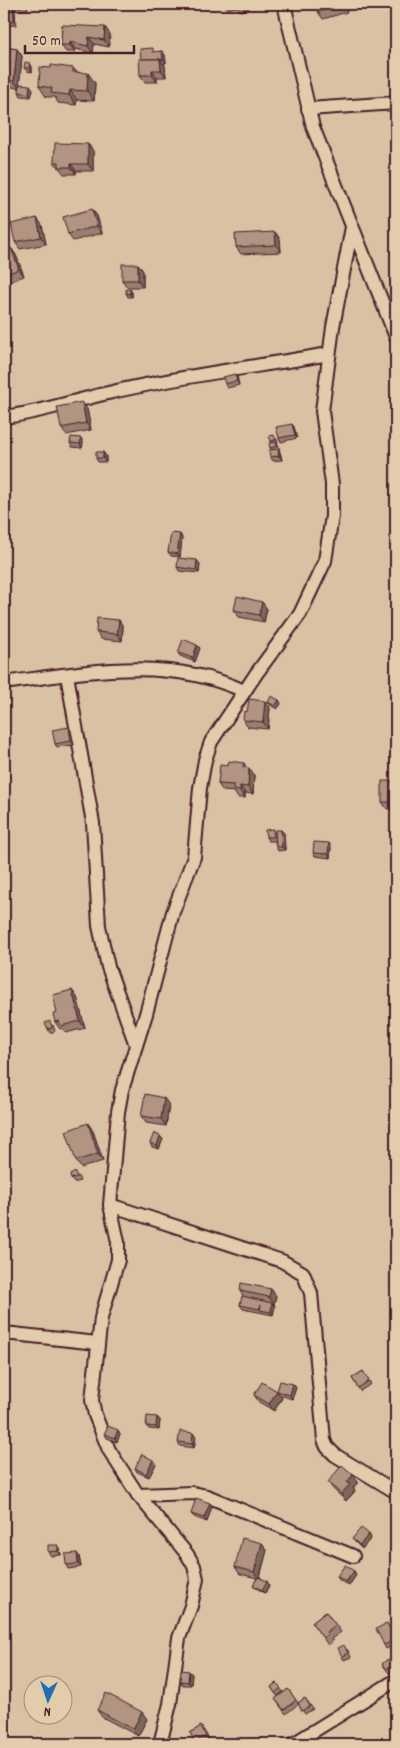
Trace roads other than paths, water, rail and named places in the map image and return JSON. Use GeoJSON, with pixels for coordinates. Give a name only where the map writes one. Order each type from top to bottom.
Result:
{"type":"FeatureCollection","features":[{"type":"Feature","properties":{"kind":"street"},"geometry":{"type":"LineString","coordinates":[[284,4],[308,109],[322,155],[395,331]]}},
{"type":"Feature","properties":{"kind":"street"},"geometry":{"type":"LineString","coordinates":[[308,109],[396,103]]}},
{"type":"Feature","properties":{"kind":"street"},"geometry":{"type":"LineString","coordinates":[[160,1744],[170,1704],[179,1638],[191,1606],[197,1579],[194,1566],[187,1554],[138,1495],[109,1450],[95,1415],[92,1391],[97,1343],[101,1318],[118,1260],[118,1242],[110,1205],[119,1106],[173,912],[194,857],[205,760],[211,742],[300,614],[325,562],[332,516],[332,484],[322,411],[329,354],[352,227]]}},
{"type":"Feature","properties":{"kind":"street"},"geometry":{"type":"LineString","coordinates":[[4,417],[37,412],[108,393],[169,380],[329,354]]}},
{"type":"Feature","properties":{"kind":"street"},"geometry":{"type":"LineString","coordinates":[[4,683],[141,668],[168,669],[221,681],[244,692]]}},
{"type":"Feature","properties":{"kind":"street"},"geometry":{"type":"LineString","coordinates":[[67,675],[93,823],[99,926],[108,967],[136,1044]]}},
{"type":"Feature","properties":{"kind":"street"},"geometry":{"type":"LineString","coordinates":[[110,1205],[282,1261],[303,1273],[310,1293],[317,1383],[327,1448],[335,1455],[396,1492]]}},
{"type":"Feature","properties":{"kind":"street"},"geometry":{"type":"LineString","coordinates":[[4,1333],[97,1343]]}},
{"type":"Feature","properties":{"kind":"street"},"geometry":{"type":"LineString","coordinates":[[138,1495],[177,1493],[207,1496],[353,1556]]}},
{"type":"Feature","properties":{"kind":"street"},"geometry":{"type":"LineString","coordinates":[[293,1744],[396,1680]]}}]}
